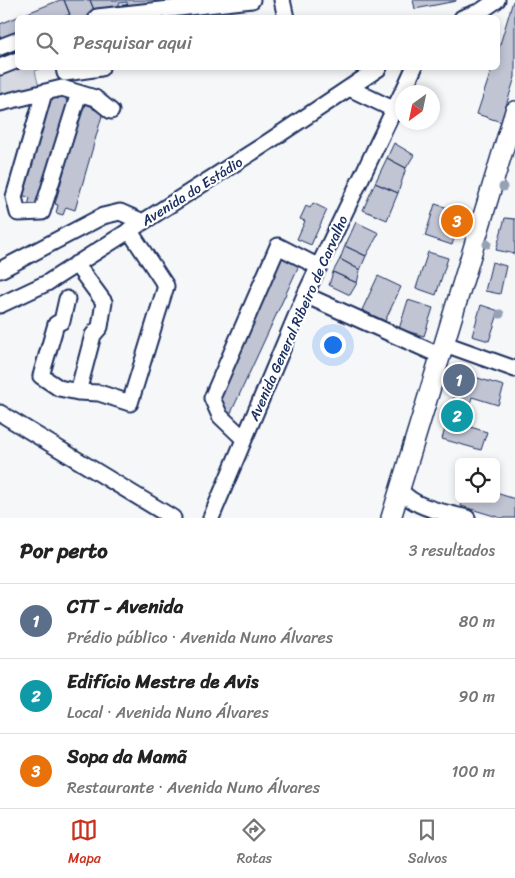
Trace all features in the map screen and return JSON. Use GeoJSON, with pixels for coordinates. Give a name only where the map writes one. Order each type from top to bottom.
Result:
{"type":"FeatureCollection","features":[{"type":"Feature","properties":{"kind":"main road"},"geometry":{"type":"LineString","coordinates":[[391,518],[515,111]]}},
{"type":"Feature","properties":{"kind":"street"},"geometry":{"type":"LineString","coordinates":[[133,15],[252,0]]}},
{"type":"Feature","properties":{"kind":"street"},"geometry":{"type":"LineString","coordinates":[[282,0],[285,15]]}},
{"type":"Feature","properties":{"kind":"street"},"geometry":{"type":"LineString","coordinates":[[470,15],[481,11],[497,0]]}},
{"type":"Feature","properties":{"kind":"street"},"geometry":{"type":"LineString","coordinates":[[0,47],[15,41]]}},
{"type":"Feature","properties":{"kind":"street"},"geometry":{"type":"LineString","coordinates":[[0,67],[15,61]]}},
{"type":"Feature","properties":{"kind":"street"},"geometry":{"type":"LineString","coordinates":[[64,70],[65,73],[87,70]]}},
{"type":"Feature","properties":{"kind":"street","name":"Avenida do Estádio"},"geometry":{"type":"LineString","coordinates":[[0,305],[36,290],[376,70]]}},
{"type":"Feature","properties":{"kind":"street","name":"Avenida General Ribeiro de Carvalho"},"geometry":{"type":"LineString","coordinates":[[406,85],[412,70]]}},
{"type":"Feature","properties":{"kind":"street"},"geometry":{"type":"LineString","coordinates":[[0,103],[62,88],[95,98],[111,112]]}},
{"type":"Feature","properties":{"kind":"street"},"geometry":{"type":"LineString","coordinates":[[349,88],[395,110]]}},
{"type":"Feature","properties":{"kind":"street"},"geometry":{"type":"LineString","coordinates":[[44,93],[14,197],[18,213],[42,212],[79,93]]}},
{"type":"Feature","properties":{"kind":"street","name":"Avenida General Ribeiro de Carvalho"},"geometry":{"type":"LineString","coordinates":[[211,518],[305,294],[395,110]]}},
{"type":"Feature","properties":{"kind":"street"},"geometry":{"type":"LineString","coordinates":[[0,270],[103,216],[120,212],[143,222]]}},
{"type":"Feature","properties":{"kind":"street"},"geometry":{"type":"LineString","coordinates":[[67,299],[62,321],[56,324],[41,376],[59,388],[78,392],[99,393],[130,403],[166,286],[129,230]]}},
{"type":"Feature","properties":{"kind":"street"},"geometry":{"type":"LineString","coordinates":[[244,439],[220,416],[212,398],[278,246],[318,267]]}},
{"type":"Feature","properties":{"kind":"street"},"geometry":{"type":"LineString","coordinates":[[76,264],[104,302],[100,327],[93,335],[78,392]]}},
{"type":"Feature","properties":{"kind":"street"},"geometry":{"type":"LineString","coordinates":[[305,294],[443,350],[515,369]]}},
{"type":"Feature","properties":{"kind":"street"},"geometry":{"type":"LineString","coordinates":[[0,413],[173,518]]}},
{"type":"Feature","properties":{"kind":"street"},"geometry":{"type":"LineString","coordinates":[[400,490],[408,499],[417,504],[467,518]]}},
{"type":"Feature","properties":{"kind":"shaded area"},"geometry":{"type":"Polygon","coordinates":[[[0,69],[38,70],[35,71],[40,91],[0,101],[0,69]]]}},
{"type":"Feature","properties":{"kind":"building"},"geometry":{"type":"Polygon","coordinates":[[[60,0],[64,0],[70,14],[68,15],[22,15],[60,0]]]}},
{"type":"Feature","properties":{"kind":"building"},"geometry":{"type":"Polygon","coordinates":[[[64,0],[90,0],[96,15],[70,15],[64,0]]]}},
{"type":"Feature","properties":{"kind":"building"},"geometry":{"type":"Polygon","coordinates":[[[90,0],[190,0],[127,7],[127,2],[119,3],[119,7],[94,10],[90,0]]]}},
{"type":"Feature","properties":{"kind":"building"},"geometry":{"type":"Polygon","coordinates":[[[413,0],[456,0],[456,1],[415,9],[413,0]]]}},
{"type":"Feature","properties":{"kind":"building"},"geometry":{"type":"Polygon","coordinates":[[[513,1],[515,2],[515,77],[501,122],[477,114],[491,70],[500,70],[500,44],[513,1]]]}},
{"type":"Feature","properties":{"kind":"building"},"geometry":{"type":"Polygon","coordinates":[[[15,18],[15,35],[0,41],[0,24],[15,18]]]}},
{"type":"Feature","properties":{"kind":"building"},"geometry":{"type":"Polygon","coordinates":[[[60,93],[67,95],[66,101],[69,102],[41,201],[38,200],[36,208],[28,205],[30,198],[19,194],[47,96],[58,99],[60,93]]]}},
{"type":"Feature","properties":{"kind":"building"},"geometry":{"type":"Polygon","coordinates":[[[87,100],[95,103],[93,109],[103,112],[75,210],[66,207],[63,215],[56,213],[58,205],[55,204],[82,106],[85,107],[87,100]]]}},
{"type":"Feature","properties":{"kind":"building"},"geometry":{"type":"Polygon","coordinates":[[[394,143],[414,155],[406,168],[387,158],[394,143]]]}},
{"type":"Feature","properties":{"kind":"building"},"geometry":{"type":"Polygon","coordinates":[[[387,158],[406,168],[398,193],[375,183],[387,158]]]}},
{"type":"Feature","properties":{"kind":"building"},"geometry":{"type":"Polygon","coordinates":[[[375,183],[398,193],[387,220],[363,210],[375,183]]]}},
{"type":"Feature","properties":{"kind":"building"},"geometry":{"type":"Polygon","coordinates":[[[313,203],[327,210],[311,245],[297,239],[305,221],[300,219],[306,206],[310,208],[313,203]]]}},
{"type":"Feature","properties":{"kind":"building"},"geometry":{"type":"Polygon","coordinates":[[[435,204],[462,212],[452,245],[425,236],[435,204]]]}},
{"type":"Feature","properties":{"kind":"building"},"geometry":{"type":"Polygon","coordinates":[[[505,218],[515,219],[515,254],[496,250],[505,218]]]}},
{"type":"Feature","properties":{"kind":"building"},"geometry":{"type":"Polygon","coordinates":[[[356,222],[379,233],[366,256],[345,246],[356,222]]]}},
{"type":"Feature","properties":{"kind":"building"},"geometry":{"type":"Polygon","coordinates":[[[345,246],[366,256],[360,270],[340,259],[345,246]]]}},
{"type":"Feature","properties":{"kind":"building"},"geometry":{"type":"Polygon","coordinates":[[[281,252],[301,261],[230,415],[213,401],[281,252]]]}},
{"type":"Feature","properties":{"kind":"building"},"geometry":{"type":"Polygon","coordinates":[[[428,252],[448,258],[436,295],[416,288],[428,252]]]}},
{"type":"Feature","properties":{"kind":"building"},"geometry":{"type":"Polygon","coordinates":[[[340,259],[360,270],[357,283],[333,272],[340,259]]]}},
{"type":"Feature","properties":{"kind":"building"},"geometry":{"type":"Polygon","coordinates":[[[492,262],[506,266],[500,294],[485,291],[492,262]]]}},
{"type":"Feature","properties":{"kind":"building"},"geometry":{"type":"Polygon","coordinates":[[[333,272],[357,283],[350,295],[329,285],[333,272]]]}},
{"type":"Feature","properties":{"kind":"building"},"geometry":{"type":"Polygon","coordinates":[[[378,276],[401,287],[385,321],[362,310],[378,276]]]}},
{"type":"Feature","properties":{"kind":"building"},"geometry":{"type":"Polygon","coordinates":[[[408,300],[433,308],[424,336],[399,329],[408,300]]]}},
{"type":"Feature","properties":{"kind":"building"},"geometry":{"type":"Polygon","coordinates":[[[481,305],[499,311],[489,341],[472,336],[481,305]]]}},
{"type":"Feature","properties":{"kind":"building"},"geometry":{"type":"Polygon","coordinates":[[[461,373],[504,386],[498,405],[472,397],[464,425],[487,432],[481,450],[442,439],[461,373]]]}},
{"type":"Feature","properties":{"kind":"building"},"geometry":{"type":"Polygon","coordinates":[[[500,494],[515,499],[515,518],[501,518],[461,506],[462,503],[500,503],[500,494]]]}},
{"type":"Feature","properties":{"kind":"place","name":"Sopa da Mamã"},"geometry":{"type":"Point","coordinates":[457,221]}},
{"type":"Feature","properties":{"kind":"place","name":"CTT - Avenida"},"geometry":{"type":"Point","coordinates":[459,380]}},
{"type":"Feature","properties":{"kind":"place","name":"Edifício Mestre de Avis"},"geometry":{"type":"Point","coordinates":[457,416]}}]}
